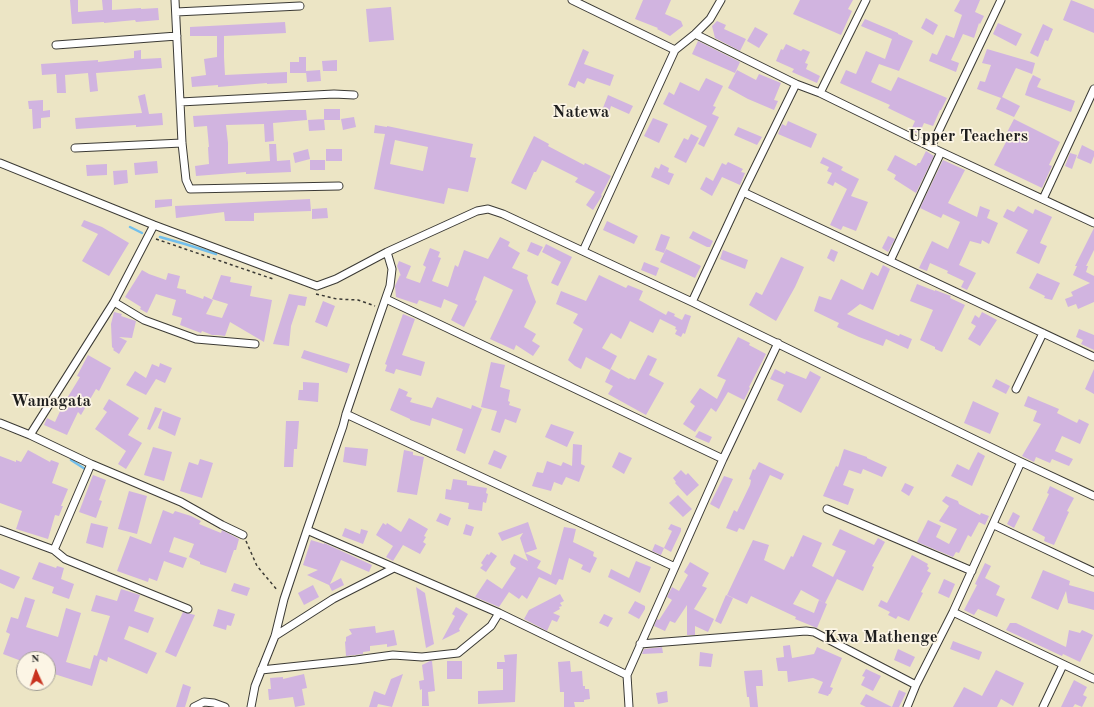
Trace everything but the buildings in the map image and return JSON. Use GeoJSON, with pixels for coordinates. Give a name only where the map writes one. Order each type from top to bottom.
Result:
{"type":"FeatureCollection","features":[{"type":"Feature","properties":{"kind":"street"},"geometry":{"type":"LineString","coordinates":[[175,0],[182,143],[186,180],[190,189],[339,186]]}},
{"type":"Feature","properties":{"kind":"street"},"geometry":{"type":"LineString","coordinates":[[572,0],[675,50]]}},
{"type":"Feature","properties":{"kind":"street"},"geometry":{"type":"LineString","coordinates":[[583,251],[675,50],[695,34],[710,19],[721,0]]}},
{"type":"Feature","properties":{"kind":"street"},"geometry":{"type":"LineString","coordinates":[[820,93],[866,0]]}},
{"type":"Feature","properties":{"kind":"street"},"geometry":{"type":"LineString","coordinates":[[931,147],[1001,0]]}},
{"type":"Feature","properties":{"kind":"street"},"geometry":{"type":"LineString","coordinates":[[176,12],[300,6]]}},
{"type":"Feature","properties":{"kind":"street"},"geometry":{"type":"LineString","coordinates":[[695,34],[796,84],[820,93],[941,152],[1094,223]]}},
{"type":"Feature","properties":{"kind":"street"},"geometry":{"type":"LineString","coordinates":[[56,45],[177,36]]}},
{"type":"Feature","properties":{"kind":"street"},"geometry":{"type":"LineString","coordinates":[[692,302],[743,192],[796,84]]}},
{"type":"Feature","properties":{"kind":"street"},"geometry":{"type":"LineString","coordinates":[[1043,199],[1094,89]]}},
{"type":"Feature","properties":{"kind":"street"},"geometry":{"type":"LineString","coordinates":[[180,102],[334,94],[354,95]]}},
{"type":"Feature","properties":{"kind":"street"},"geometry":{"type":"LineString","coordinates":[[75,148],[182,143]]}},
{"type":"Feature","properties":{"kind":"street"},"geometry":{"type":"LineString","coordinates":[[890,261],[941,152]]}},
{"type":"Feature","properties":{"kind":"street"},"geometry":{"type":"LineString","coordinates":[[0,163],[154,225],[317,286],[336,280],[387,252],[477,211],[488,209],[503,214],[692,302],[1094,496]]}},
{"type":"Feature","properties":{"kind":"street"},"geometry":{"type":"LineString","coordinates":[[743,192],[1094,357]]}},
{"type":"Feature","properties":{"kind":"street"},"geometry":{"type":"LineString","coordinates":[[30,435],[114,302],[154,225]]}},
{"type":"Feature","properties":{"kind":"street"},"geometry":{"type":"LineString","coordinates":[[251,707],[255,686],[275,636],[284,599],[390,286],[392,269],[387,252]]}},
{"type":"Feature","properties":{"kind":"street"},"geometry":{"type":"LineString","coordinates":[[386,299],[723,459]]}},
{"type":"Feature","properties":{"kind":"street"},"geometry":{"type":"LineString","coordinates":[[114,302],[144,320],[196,339],[255,344]]}},
{"type":"Feature","properties":{"kind":"street"},"geometry":{"type":"LineString","coordinates":[[1016,389],[1043,333]]}},
{"type":"Feature","properties":{"kind":"street"},"geometry":{"type":"LineString","coordinates":[[629,707],[627,675],[723,459],[778,343]]}},
{"type":"Feature","properties":{"kind":"street"},"geometry":{"type":"LineString","coordinates":[[346,414],[675,567]]}},
{"type":"Feature","properties":{"kind":"street"},"geometry":{"type":"LineString","coordinates":[[0,423],[181,502],[243,535]]}},
{"type":"Feature","properties":{"kind":"street"},"geometry":{"type":"LineString","coordinates":[[907,707],[916,685],[953,612],[994,525],[1021,462]]}},
{"type":"Feature","properties":{"kind":"street"},"geometry":{"type":"LineString","coordinates":[[54,550],[91,464]]}},
{"type":"Feature","properties":{"kind":"street"},"geometry":{"type":"LineString","coordinates":[[827,509],[972,571]]}},
{"type":"Feature","properties":{"kind":"street"},"geometry":{"type":"LineString","coordinates":[[994,525],[1094,572]]}},
{"type":"Feature","properties":{"kind":"street"},"geometry":{"type":"LineString","coordinates":[[0,530],[54,550],[65,559],[188,609]]}},
{"type":"Feature","properties":{"kind":"street"},"geometry":{"type":"LineString","coordinates":[[307,530],[499,614],[627,675]]}},
{"type":"Feature","properties":{"kind":"street"},"geometry":{"type":"LineString","coordinates":[[275,636],[333,599],[394,568]]}},
{"type":"Feature","properties":{"kind":"street"},"geometry":{"type":"LineString","coordinates":[[953,612],[1094,679]]}},
{"type":"Feature","properties":{"kind":"street"},"geometry":{"type":"LineString","coordinates":[[261,670],[393,655],[422,657],[458,652],[491,626],[499,614]]}},
{"type":"Feature","properties":{"kind":"street"},"geometry":{"type":"LineString","coordinates":[[640,644],[806,631],[814,632],[916,685]]}},
{"type":"Feature","properties":{"kind":"street"},"geometry":{"type":"LineString","coordinates":[[1043,707],[1063,665]]}},
{"type":"Feature","properties":{"kind":"street"},"geometry":{"type":"LineString","coordinates":[[194,707],[204,702],[214,703],[225,707]]}},
{"type":"Feature","properties":{"kind":"path"},"geometry":{"type":"LineString","coordinates":[[243,535],[256,566],[284,599]]}},
{"type":"Feature","properties":{"kind":"waterway"},"geometry":{"type":"LineString","coordinates":[[130,227],[142,233]]}},
{"type":"Feature","properties":{"kind":"waterway"},"geometry":{"type":"LineString","coordinates":[[160,237],[216,254]]}},
{"type":"Feature","properties":{"kind":"waterway"},"geometry":{"type":"LineString","coordinates":[[71,460],[85,469]]}},
{"type":"Feature","properties":{"kind":"district","name":"Natewa"},"geometry":{"type":"Point","coordinates":[581,113]}},
{"type":"Feature","properties":{"kind":"district","name":"Upper Teachers"},"geometry":{"type":"Point","coordinates":[968,137]}},
{"type":"Feature","properties":{"kind":"district","name":"Wamagata"},"geometry":{"type":"Point","coordinates":[51,402]}},
{"type":"Feature","properties":{"kind":"district","name":"Kwa Mathenge"},"geometry":{"type":"Point","coordinates":[881,638]}}]}
